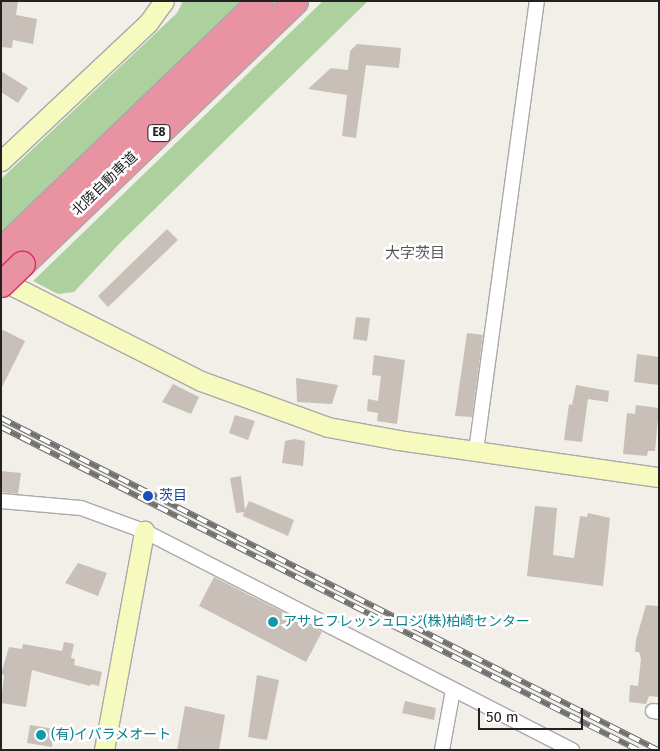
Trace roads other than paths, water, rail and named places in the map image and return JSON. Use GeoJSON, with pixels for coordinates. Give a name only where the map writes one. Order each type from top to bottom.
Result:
{"type":"FeatureCollection","features":[{"type":"Feature","properties":{"kind":"highway","name":"北陸自動車道"},"geometry":{"type":"LineString","coordinates":[[1,250],[260,1]]}},
{"type":"Feature","properties":{"kind":"highway","name":"北陸自動車道"},"geometry":{"type":"LineString","coordinates":[[1,284],[295,1]]}},
{"type":"Feature","properties":{"kind":"street"},"geometry":{"type":"LineString","coordinates":[[1,161],[148,24],[164,1]]}},
{"type":"Feature","properties":{"kind":"street"},"geometry":{"type":"LineString","coordinates":[[476,451],[537,1]]}},
{"type":"Feature","properties":{"kind":"street"},"geometry":{"type":"LineString","coordinates":[[1,280],[201,381],[257,404],[328,427],[476,451],[659,477]]}},
{"type":"Feature","properties":{"kind":"street"},"geometry":{"type":"LineString","coordinates":[[1,501],[81,508],[144,532],[572,750]]}},
{"type":"Feature","properties":{"kind":"street"},"geometry":{"type":"LineString","coordinates":[[104,750],[144,532]]}},
{"type":"Feature","properties":{"kind":"street"},"geometry":{"type":"LineString","coordinates":[[442,750],[453,690]]}},
{"type":"Feature","properties":{"kind":"railway"},"geometry":{"type":"LineString","coordinates":[[1,418],[658,750]]}},
{"type":"Feature","properties":{"kind":"railway"},"geometry":{"type":"LineString","coordinates":[[1,427],[638,750]]}},
{"type":"Feature","properties":{"kind":"place","name":"茨目"},"geometry":{"type":"Point","coordinates":[148,496]}},
{"type":"Feature","properties":{"kind":"place","name":"アサヒフレッシュロジ(株)柏崎センター"},"geometry":{"type":"Point","coordinates":[273,622]}},
{"type":"Feature","properties":{"kind":"place","name":"(有)イバラメオート"},"geometry":{"type":"Point","coordinates":[41,735]}},
{"type":"Feature","properties":{"kind":"district","name":"大字茨目"},"geometry":{"type":"Point","coordinates":[415,254]}}]}
